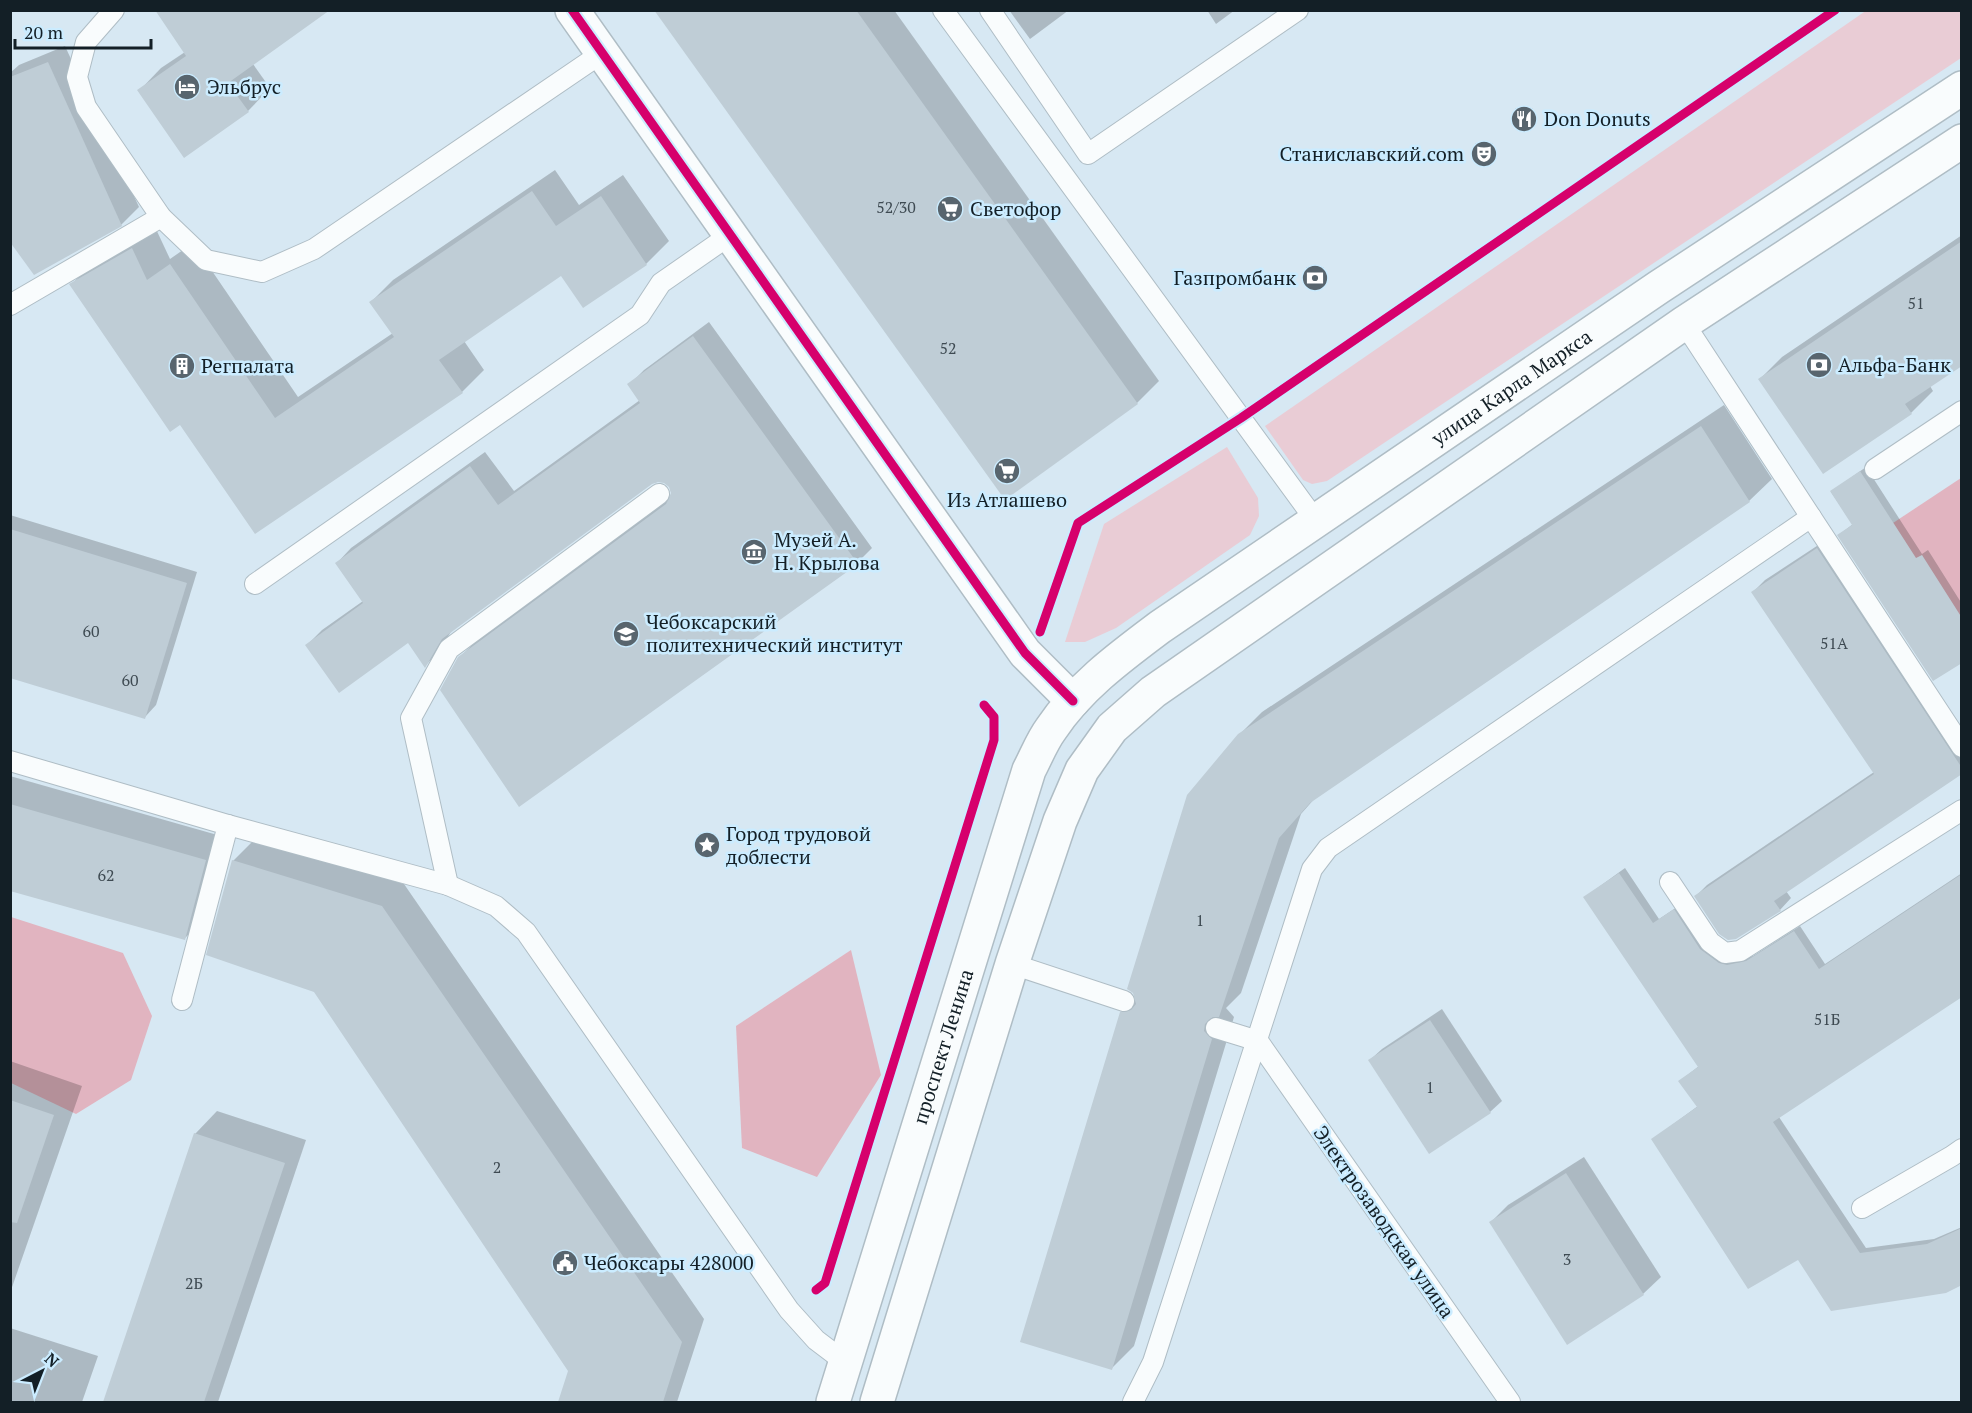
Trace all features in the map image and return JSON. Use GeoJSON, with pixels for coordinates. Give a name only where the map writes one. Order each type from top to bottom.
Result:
{"type":"FeatureCollection","features":[{"type":"Feature","properties":{"kind":"main road"},"geometry":{"type":"LineString","coordinates":[[572,10],[1025,653],[1072,701]]}},
{"type":"Feature","properties":{"kind":"main road","name":"улица Карла Маркса"},"geometry":{"type":"LineString","coordinates":[[1072,701],[1111,664],[1160,627],[1659,287],[1962,88]]}},
{"type":"Feature","properties":{"kind":"main road"},"geometry":{"type":"LineString","coordinates":[[1684,322],[1962,141]]}},
{"type":"Feature","properties":{"kind":"main road","name":"проспект Ленина"},"geometry":{"type":"LineString","coordinates":[[881,1389],[1012,964],[1060,821],[1082,770],[1112,728],[1153,692],[1684,322]]}},
{"type":"Feature","properties":{"kind":"main road","name":"проспект Ленина"},"geometry":{"type":"LineString","coordinates":[[833,1402],[1029,770],[1050,730],[1072,701]]}},
{"type":"Feature","properties":{"kind":"main road"},"geometry":{"type":"LineString","coordinates":[[845,1362],[881,1389]]}},
{"type":"Feature","properties":{"kind":"lane"},"geometry":{"type":"LineString","coordinates":[[114,10],[86,42],[77,77],[86,107],[160,217],[206,260],[262,272],[314,249],[602,53]]}},
{"type":"Feature","properties":{"kind":"lane"},"geometry":{"type":"LineString","coordinates":[[944,10],[1316,521]]}},
{"type":"Feature","properties":{"kind":"lane"},"geometry":{"type":"LineString","coordinates":[[990,10],[1088,154],[1298,10]]}},
{"type":"Feature","properties":{"kind":"lane"},"geometry":{"type":"LineString","coordinates":[[10,306],[160,217]]}},
{"type":"Feature","properties":{"kind":"lane"},"geometry":{"type":"LineString","coordinates":[[255,584],[640,315],[661,283],[730,235]]}},
{"type":"Feature","properties":{"kind":"lane"},"geometry":{"type":"LineString","coordinates":[[1684,322],[1962,747]]}},
{"type":"Feature","properties":{"kind":"lane"},"geometry":{"type":"LineString","coordinates":[[1875,469],[1962,411]]}},
{"type":"Feature","properties":{"kind":"lane"},"geometry":{"type":"LineString","coordinates":[[448,885],[411,718],[449,649],[659,494]]}},
{"type":"Feature","properties":{"kind":"lane"},"geometry":{"type":"LineString","coordinates":[[1133,1402],[1153,1362],[1312,868],[1328,848],[1812,517]]}},
{"type":"Feature","properties":{"kind":"lane"},"geometry":{"type":"LineString","coordinates":[[10,761],[228,825],[448,885],[496,906],[526,932],[789,1310],[816,1340],[845,1362]]}},
{"type":"Feature","properties":{"kind":"lane"},"geometry":{"type":"LineString","coordinates":[[1670,882],[1710,942],[1725,953],[1740,951],[1962,810]]}},
{"type":"Feature","properties":{"kind":"lane"},"geometry":{"type":"LineString","coordinates":[[182,1000],[228,825]]}},
{"type":"Feature","properties":{"kind":"lane"},"geometry":{"type":"LineString","coordinates":[[1012,964],[1124,1001]]}},
{"type":"Feature","properties":{"kind":"lane"},"geometry":{"type":"LineString","coordinates":[[1216,1028],[1258,1041]]}},
{"type":"Feature","properties":{"kind":"lane","name":"Электрозаводская улица"},"geometry":{"type":"LineString","coordinates":[[1258,1041],[1510,1402]]}},
{"type":"Feature","properties":{"kind":"lane"},"geometry":{"type":"LineString","coordinates":[[1862,1208],[1962,1149]]}},
{"type":"Feature","properties":{"kind":"shaded area"},"geometry":{"type":"Polygon","coordinates":[[[1867,10],[1961,11],[1961,58],[1327,481],[1312,484],[1303,480],[1265,426],[1867,10]]]}},
{"type":"Feature","properties":{"kind":"shaded area"},"geometry":{"type":"Polygon","coordinates":[[[1227,447],[1258,498],[1259,516],[1250,535],[1116,628],[1085,642],[1065,642],[1104,524],[1227,447]]]}},
{"type":"Feature","properties":{"kind":"shaded area"},"geometry":{"type":"Polygon","coordinates":[[[1961,478],[1961,633],[1890,525],[1961,478]]]}},
{"type":"Feature","properties":{"kind":"shaded area"},"geometry":{"type":"Polygon","coordinates":[[[11,917],[123,953],[152,1016],[131,1080],[76,1114],[11,1083],[11,917]]]}},
{"type":"Feature","properties":{"kind":"shaded area"},"geometry":{"type":"Polygon","coordinates":[[[851,950],[881,1075],[817,1177],[742,1148],[736,1026],[851,950]]]}},
{"type":"Feature","properties":{"kind":"building","name":"Эльбрус"},"geometry":{"type":"Polygon","coordinates":[[[155,10],[330,10],[228,83],[249,112],[184,158],[137,90],[186,56],[155,10]]]}},
{"type":"Feature","properties":{"kind":"building"},"geometry":{"type":"Polygon","coordinates":[[[654,10],[856,10],[1138,404],[1005,500],[654,10]]]}},
{"type":"Feature","properties":{"kind":"building"},"geometry":{"type":"Polygon","coordinates":[[[48,62],[122,226],[34,275],[10,242],[10,77],[48,62]]]}},
{"type":"Feature","properties":{"kind":"building","name":"Регпалата"},"geometry":{"type":"Polygon","coordinates":[[[532,191],[556,226],[601,196],[647,265],[583,308],[561,276],[439,360],[463,393],[255,534],[180,425],[170,432],[69,284],[132,248],[147,280],[170,264],[275,418],[394,337],[369,302],[532,191]]]}},
{"type":"Feature","properties":{"kind":"building"},"geometry":{"type":"Polygon","coordinates":[[[1962,241],[1962,366],[1905,404],[1912,414],[1823,474],[1758,379],[1962,241]]]}},
{"type":"Feature","properties":{"kind":"building"},"geometry":{"type":"Polygon","coordinates":[[[693,336],[858,564],[519,807],[440,690],[458,657],[666,504],[671,493],[669,487],[664,483],[652,484],[442,639],[425,668],[408,643],[339,693],[305,645],[363,603],[335,563],[470,466],[498,505],[640,403],[627,384],[693,336]]]}},
{"type":"Feature","properties":{"kind":"building"},"geometry":{"type":"Polygon","coordinates":[[[1701,426],[1750,502],[1310,803],[1279,838],[1219,1017],[1213,1017],[1205,1024],[1204,1031],[1212,1039],[1112,1370],[1020,1342],[1120,1012],[1131,1010],[1136,1004],[1133,993],[1127,989],[1187,795],[1238,734],[1701,426]]]}},
{"type":"Feature","properties":{"kind":"building"},"geometry":{"type":"Polygon","coordinates":[[[1860,471],[1916,558],[1922,555],[1962,618],[1962,663],[1933,681],[1837,535],[1852,525],[1830,491],[1860,471]]]}},
{"type":"Feature","properties":{"kind":"building"},"geometry":{"type":"Polygon","coordinates":[[[10,529],[187,583],[145,719],[10,678],[10,529]]]}},
{"type":"Feature","properties":{"kind":"building"},"geometry":{"type":"Polygon","coordinates":[[[1817,548],[1962,768],[1962,774],[1774,901],[1781,911],[1736,939],[1728,940],[1719,934],[1694,896],[1874,774],[1751,592],[1817,548]]]}},
{"type":"Feature","properties":{"kind":"building"},"geometry":{"type":"Polygon","coordinates":[[[10,804],[206,860],[185,940],[10,891],[10,804]]]}},
{"type":"Feature","properties":{"kind":"building"},"geometry":{"type":"Polygon","coordinates":[[[232,860],[382,906],[682,1342],[663,1402],[558,1402],[568,1371],[314,992],[206,955],[232,860]]]}},
{"type":"Feature","properties":{"kind":"building"},"geometry":{"type":"Polygon","coordinates":[[[1619,873],[1653,923],[1674,909],[1700,949],[1719,963],[1727,965],[1746,961],[1794,931],[1819,969],[1962,874],[1962,997],[1773,1122],[1860,1253],[1927,1244],[1962,1228],[1962,1285],[1946,1293],[1831,1311],[1798,1260],[1748,1289],[1651,1139],[1697,1107],[1678,1081],[1698,1067],[1583,897],[1619,873]]]}},
{"type":"Feature","properties":{"kind":"building"},"geometry":{"type":"Polygon","coordinates":[[[1430,1020],[1491,1113],[1429,1154],[1368,1060],[1430,1020]]]}},
{"type":"Feature","properties":{"kind":"building"},"geometry":{"type":"Polygon","coordinates":[[[10,1100],[54,1115],[17,1223],[10,1222],[10,1100]]]}},
{"type":"Feature","properties":{"kind":"building"},"geometry":{"type":"Polygon","coordinates":[[[194,1133],[285,1163],[204,1402],[103,1402],[194,1133]]]}},
{"type":"Feature","properties":{"kind":"building"},"geometry":{"type":"Polygon","coordinates":[[[1566,1173],[1644,1295],[1567,1345],[1489,1222],[1566,1173]]]}},
{"type":"Feature","properties":{"kind":"cycle path"},"geometry":{"type":"LineString","coordinates":[[572,10],[1025,653],[1073,701]]}},
{"type":"Feature","properties":{"kind":"cycle path"},"geometry":{"type":"LineString","coordinates":[[1040,632],[1078,523],[1241,418],[1835,10]]}},
{"type":"Feature","properties":{"kind":"cycle path"},"geometry":{"type":"LineString","coordinates":[[816,1290],[825,1283],[994,740],[994,717],[984,705]]}},
{"type":"Feature","properties":{"kind":"place","name":"Эльбрус"},"geometry":{"type":"Point","coordinates":[187,87]}},
{"type":"Feature","properties":{"kind":"place","name":"Don Donuts"},"geometry":{"type":"Point","coordinates":[1524,119]}},
{"type":"Feature","properties":{"kind":"place","name":"Станиславский.com"},"geometry":{"type":"Point","coordinates":[1484,154]}},
{"type":"Feature","properties":{"kind":"place","name":"Светофор"},"geometry":{"type":"Point","coordinates":[950,209]}},
{"type":"Feature","properties":{"kind":"place","name":"Газпромбанк"},"geometry":{"type":"Point","coordinates":[1315,278]}},
{"type":"Feature","properties":{"kind":"place","name":"Альфа-Банк"},"geometry":{"type":"Point","coordinates":[1819,365]}},
{"type":"Feature","properties":{"kind":"place","name":"Регпалата"},"geometry":{"type":"Point","coordinates":[182,366]}},
{"type":"Feature","properties":{"kind":"place","name":"Из Атлашево"},"geometry":{"type":"Point","coordinates":[1007,471]}},
{"type":"Feature","properties":{"kind":"place","name":"Музей А. Н. Крылова"},"geometry":{"type":"Point","coordinates":[754,552]}},
{"type":"Feature","properties":{"kind":"place","name":"Чебоксарский политехнический институт"},"geometry":{"type":"Point","coordinates":[626,634]}},
{"type":"Feature","properties":{"kind":"place","name":"Город трудовой доблести"},"geometry":{"type":"Point","coordinates":[707,845]}},
{"type":"Feature","properties":{"kind":"place","name":"Чебоксары 428000"},"geometry":{"type":"Point","coordinates":[565,1263]}}]}
